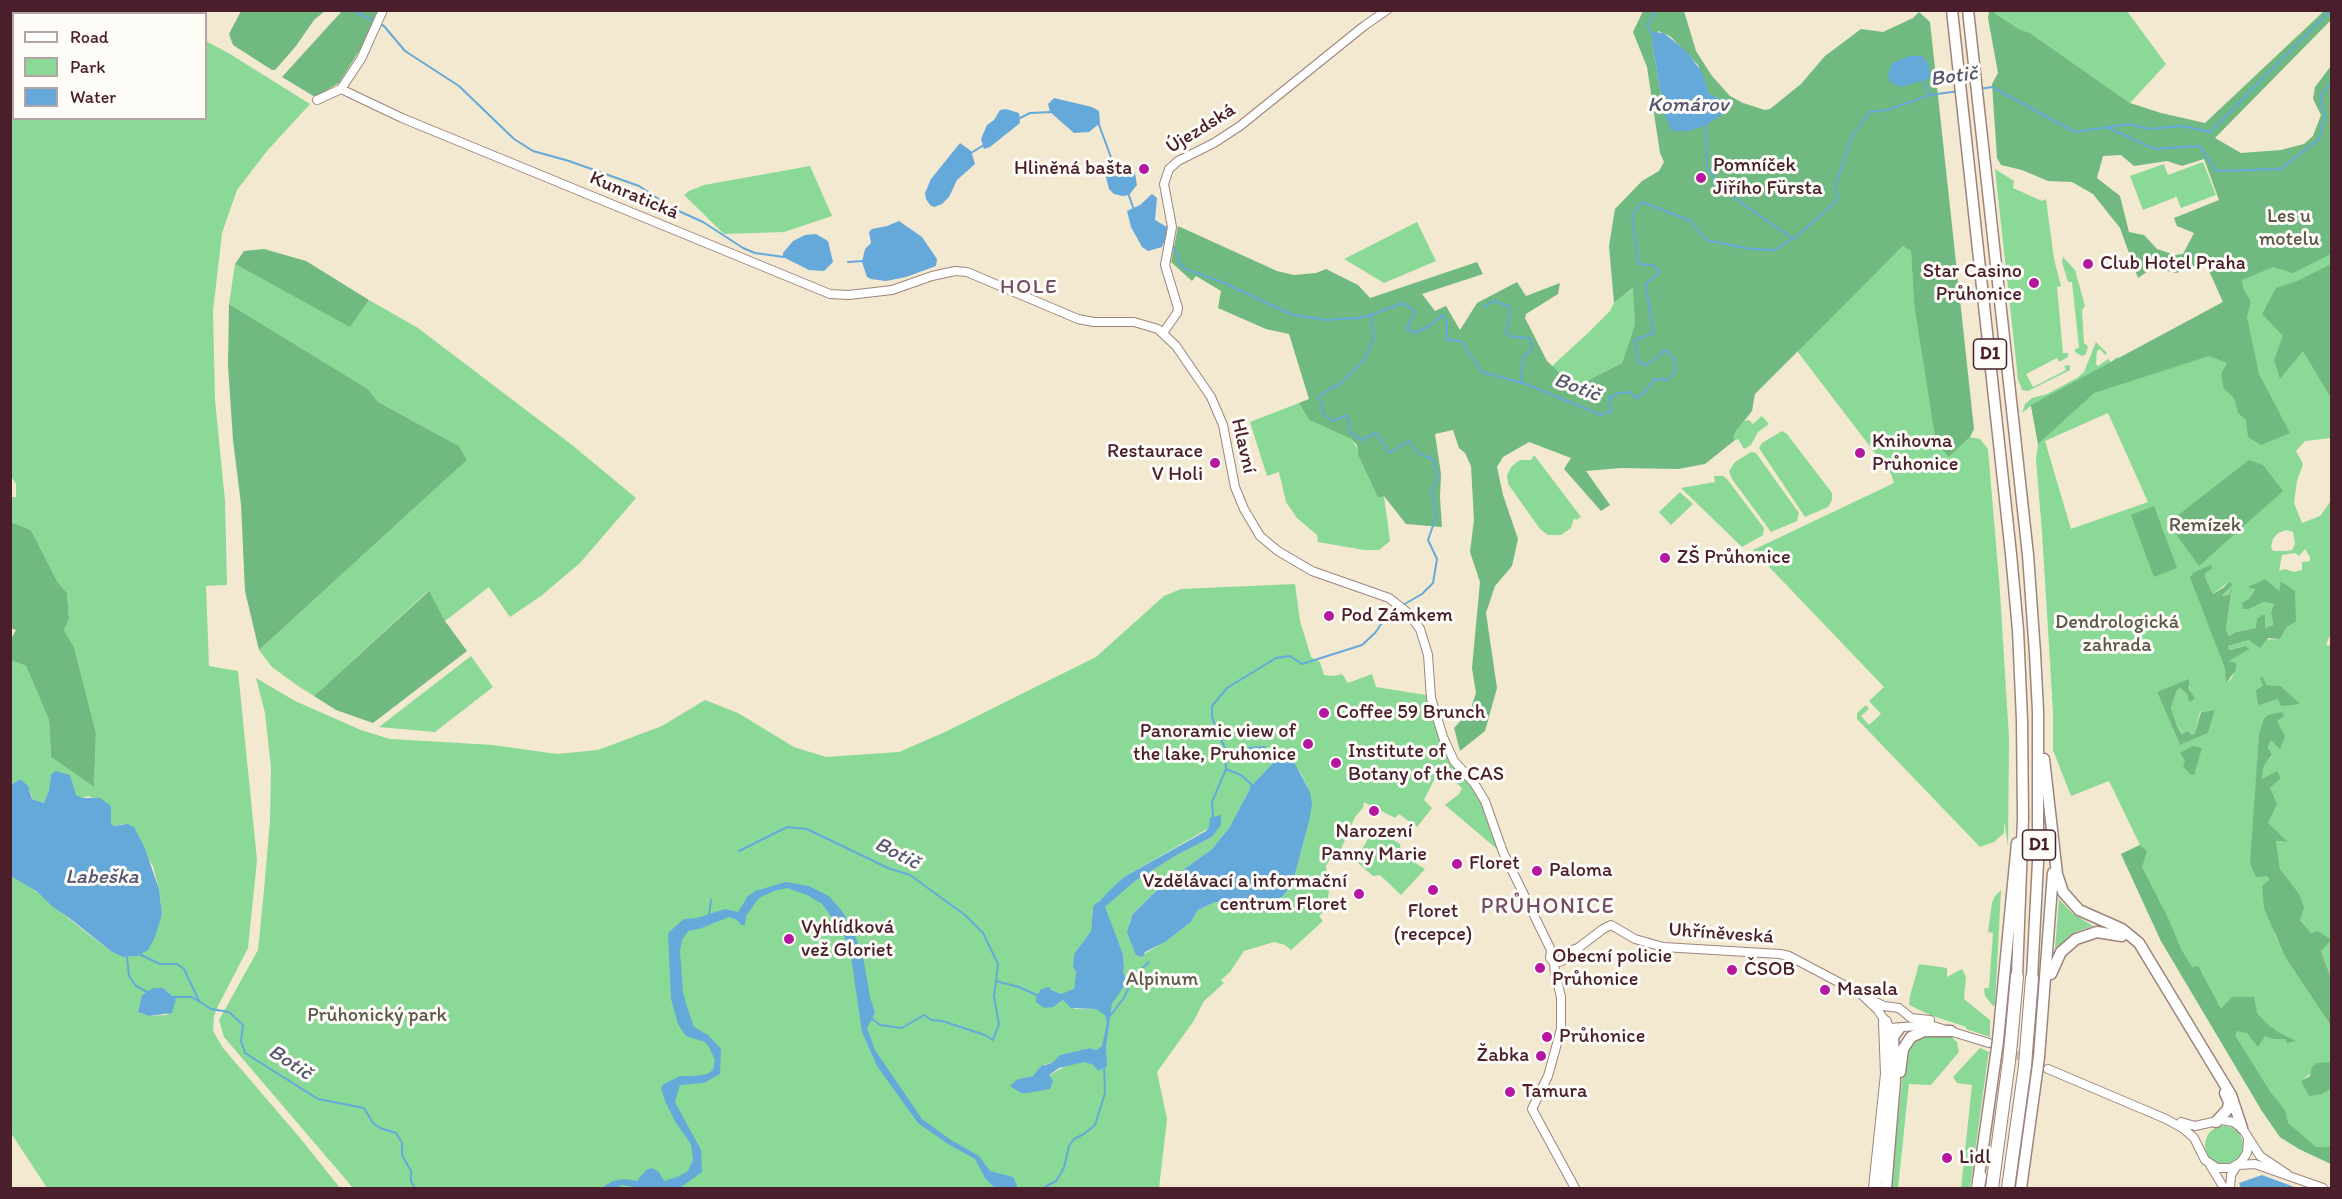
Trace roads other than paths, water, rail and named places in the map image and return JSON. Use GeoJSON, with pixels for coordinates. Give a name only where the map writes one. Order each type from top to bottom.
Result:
{"type":"FeatureCollection","features":[{"type":"Feature","properties":{"kind":"highway","name":"D1"},"geometry":{"type":"LineString","coordinates":[[1952,10],[2015,598],[2022,710],[2023,818],[2017,976],[2009,1061],[1992,1188]]}},
{"type":"Feature","properties":{"kind":"highway","name":"D1"},"geometry":{"type":"LineString","coordinates":[[1969,13],[2028,555],[2038,711],[2038,862],[2032,978],[2025,1066],[2008,1188]]}},
{"type":"Feature","properties":{"kind":"highway"},"geometry":{"type":"LineString","coordinates":[[2038,711],[2057,874],[2066,896],[2086,915],[2128,933],[2145,951],[2234,1100],[2242,1128]]}},
{"type":"Feature","properties":{"kind":"highway"},"geometry":{"type":"LineString","coordinates":[[2022,1188],[2043,1070],[2039,1057],[2053,889],[2052,816]]}},
{"type":"Feature","properties":{"kind":"highway"},"geometry":{"type":"LineString","coordinates":[[1978,1184],[1998,1040],[2015,856],[2023,818]]}},
{"type":"Feature","properties":{"kind":"highway"},"geometry":{"type":"LineString","coordinates":[[2043,1011],[2054,964],[2061,952],[2076,939],[2094,933],[2111,933],[2128,938],[2145,951]]}},
{"type":"Feature","properties":{"kind":"highway"},"geometry":{"type":"LineString","coordinates":[[1875,1188],[1887,1074],[1885,1021]]}},
{"type":"Feature","properties":{"kind":"highway"},"geometry":{"type":"LineString","coordinates":[[1893,1119],[1895,1081],[1893,1037],[1900,1028]]}},
{"type":"Feature","properties":{"kind":"highway"},"geometry":{"type":"LineString","coordinates":[[1886,1188],[1902,1053],[1906,1042],[1920,1032],[1951,1031]]}},
{"type":"Feature","properties":{"kind":"highway"},"geometry":{"type":"LineString","coordinates":[[2211,1065],[2229,1102],[2226,1112],[2215,1122]]}},
{"type":"Feature","properties":{"kind":"street"},"geometry":{"type":"LineString","coordinates":[[318,100],[341,89],[361,59],[383,10]]}},
{"type":"Feature","properties":{"kind":"street","name":"Újezdská"},"geometry":{"type":"LineString","coordinates":[[1163,333],[1178,308],[1165,265],[1172,227],[1164,184],[1168,169],[1240,126],[1364,26],[1388,10]]}},
{"type":"Feature","properties":{"kind":"street","name":"Kunratická"},"geometry":{"type":"LineString","coordinates":[[341,89],[402,118],[830,294],[849,295],[892,290],[932,276],[956,271],[976,274],[1059,311]]}},
{"type":"Feature","properties":{"kind":"street","name":"Hlavní"},"geometry":{"type":"LineString","coordinates":[[1059,311],[1078,319],[1094,322],[1134,322],[1153,327],[1163,333],[1176,346],[1211,397],[1224,425],[1235,486],[1260,536],[1278,551],[1312,571],[1394,602],[1408,613],[1420,629],[1426,646],[1431,698],[1443,737],[1456,763],[1474,783],[1485,801],[1503,852],[1551,950]]}},
{"type":"Feature","properties":{"kind":"street","name":"Uhříněveská"},"geometry":{"type":"LineString","coordinates":[[1564,953],[1578,948],[1611,925],[1635,939],[1663,947],[1749,951],[1786,956],[1884,1006],[1893,1007]]}},
{"type":"Feature","properties":{"kind":"street"},"geometry":{"type":"LineString","coordinates":[[1554,963],[1562,962],[1564,953],[1558,948],[1551,950],[1550,958],[1554,963],[1561,997],[1562,1029],[1548,1076],[1532,1109],[1575,1188]]}},
{"type":"Feature","properties":{"kind":"street"},"geometry":{"type":"LineString","coordinates":[[1862,995],[1877,1009],[1885,1021],[1890,1028],[1930,1025],[1989,1043],[1983,1038],[1949,1025],[1911,1018],[1901,1009],[1893,1007],[1886,1013],[1885,1021]]}},
{"type":"Feature","properties":{"kind":"street"},"geometry":{"type":"LineString","coordinates":[[1900,1028],[1906,1020],[1905,1013]]}},
{"type":"Feature","properties":{"kind":"street"},"geometry":{"type":"LineString","coordinates":[[2043,1070],[2166,1119],[2195,1126],[2230,1121],[2242,1128],[2260,1156],[2287,1174]]}},
{"type":"Feature","properties":{"kind":"street"},"geometry":{"type":"LineString","coordinates":[[2166,1119],[2192,1135],[2224,1188]]}},
{"type":"Feature","properties":{"kind":"street"},"geometry":{"type":"LineString","coordinates":[[2200,1150],[2201,1136],[2215,1122]]}},
{"type":"Feature","properties":{"kind":"street"},"geometry":{"type":"LineString","coordinates":[[2230,1188],[2231,1175],[2247,1153],[2248,1140]]}},
{"type":"Feature","properties":{"kind":"street"},"geometry":{"type":"LineString","coordinates":[[2208,1163],[2221,1169],[2254,1164],[2323,1188]]}},
{"type":"Feature","properties":{"kind":"water","name":"Komárov"},"geometry":{"type":"Polygon","coordinates":[[[1653,32],[1664,33],[1686,51],[1702,72],[1709,94],[1723,100],[1726,112],[1706,125],[1689,131],[1672,131],[1664,113],[1652,42],[1653,32]]]}},
{"type":"Feature","properties":{"kind":"water"},"geometry":{"type":"Polygon","coordinates":[[[1910,56],[1922,56],[1928,63],[1931,78],[1901,87],[1891,83],[1888,75],[1892,63],[1910,56]]]}},
{"type":"Feature","properties":{"kind":"water"},"geometry":{"type":"Polygon","coordinates":[[[1054,98],[1092,107],[1099,111],[1100,123],[1089,132],[1074,133],[1050,112],[1048,104],[1054,98]]]}},
{"type":"Feature","properties":{"kind":"water"},"geometry":{"type":"Polygon","coordinates":[[[1006,109],[1019,113],[1020,123],[990,147],[984,149],[981,139],[987,125],[994,120],[1000,110],[1006,109]]]}},
{"type":"Feature","properties":{"kind":"water"},"geometry":{"type":"Polygon","coordinates":[[[960,143],[971,151],[975,164],[957,180],[949,197],[942,204],[934,207],[926,199],[925,193],[931,179],[960,143]]]}},
{"type":"Feature","properties":{"kind":"water"},"geometry":{"type":"Polygon","coordinates":[[[1110,165],[1127,165],[1135,173],[1137,185],[1129,195],[1114,194],[1109,189],[1105,173],[1110,165]]]}},
{"type":"Feature","properties":{"kind":"water"},"geometry":{"type":"Polygon","coordinates":[[[1152,194],[1157,198],[1155,220],[1169,230],[1162,247],[1148,251],[1142,247],[1131,227],[1127,211],[1140,205],[1152,194]]]}},
{"type":"Feature","properties":{"kind":"water"},"geometry":{"type":"Polygon","coordinates":[[[899,221],[922,237],[937,259],[936,266],[906,277],[886,281],[867,277],[862,262],[865,249],[871,243],[869,232],[899,221]]]}},
{"type":"Feature","properties":{"kind":"water"},"geometry":{"type":"Polygon","coordinates":[[[816,234],[828,241],[833,262],[824,271],[809,270],[783,257],[783,253],[793,241],[805,235],[816,234]]]}},
{"type":"Feature","properties":{"kind":"water"},"geometry":{"type":"Polygon","coordinates":[[[1288,759],[1294,762],[1310,792],[1312,804],[1292,885],[1282,897],[1265,903],[1215,902],[1198,910],[1191,922],[1165,942],[1145,952],[1143,957],[1136,955],[1127,933],[1132,915],[1161,886],[1212,849],[1229,828],[1252,785],[1273,763],[1288,759]]]}},
{"type":"Feature","properties":{"kind":"water","name":"Labeška"},"geometry":{"type":"Polygon","coordinates":[[[55,771],[70,775],[76,795],[83,798],[100,798],[111,806],[111,823],[114,826],[127,824],[134,827],[144,846],[159,889],[162,914],[155,937],[148,950],[137,956],[123,957],[112,952],[53,907],[36,891],[11,876],[11,785],[20,779],[28,786],[32,799],[44,803],[51,775],[55,771]]]}},
{"type":"Feature","properties":{"kind":"water"},"geometry":{"type":"Polygon","coordinates":[[[1221,815],[1221,825],[1212,837],[1135,881],[1105,907],[1123,954],[1123,972],[1127,982],[1112,1004],[1106,1047],[1107,1066],[1098,1071],[1093,1065],[1084,1062],[1059,1068],[1049,1075],[1053,1081],[1050,1089],[1021,1093],[1010,1086],[1018,1079],[1033,1076],[1041,1066],[1052,1063],[1060,1055],[1090,1048],[1096,1050],[1102,1046],[1107,1022],[1105,1015],[1096,1009],[1071,1008],[1063,1000],[1053,1007],[1044,1008],[1036,1002],[1036,998],[1041,989],[1049,987],[1061,994],[1074,989],[1076,972],[1073,967],[1074,954],[1091,931],[1095,904],[1124,877],[1206,831],[1210,818],[1221,815]]]}},
{"type":"Feature","properties":{"kind":"water"},"geometry":{"type":"Polygon","coordinates":[[[786,882],[809,886],[829,896],[842,911],[853,930],[863,957],[875,1013],[867,1028],[875,1050],[922,1119],[951,1140],[979,1156],[990,1171],[1013,1177],[1018,1188],[995,1188],[985,1178],[975,1159],[918,1123],[877,1066],[862,1032],[850,950],[842,931],[822,904],[807,895],[787,888],[759,898],[746,916],[745,925],[729,917],[688,931],[682,940],[680,951],[683,992],[694,1027],[708,1035],[721,1049],[720,1074],[704,1083],[680,1085],[675,1102],[701,1150],[702,1172],[680,1188],[638,1188],[623,1185],[615,1188],[601,1188],[613,1181],[624,1179],[637,1181],[646,1170],[652,1168],[659,1172],[664,1181],[688,1171],[693,1160],[691,1144],[676,1123],[661,1088],[680,1076],[707,1074],[713,1070],[715,1060],[705,1042],[686,1036],[678,1024],[671,999],[668,933],[684,919],[697,918],[725,909],[738,912],[748,896],[755,891],[786,882]]]}},
{"type":"Feature","properties":{"kind":"water"},"geometry":{"type":"Polygon","coordinates":[[[153,988],[163,988],[176,999],[172,1013],[149,1016],[138,1012],[142,995],[153,988]]]}},
{"type":"Feature","properties":{"kind":"water"},"geometry":{"type":"Polygon","coordinates":[[[2262,1175],[2297,1188],[2241,1188],[2239,1183],[2262,1175]]]}},
{"type":"Feature","properties":{"kind":"waterway"},"geometry":{"type":"LineString","coordinates":[[352,10],[384,26],[405,51],[459,86],[514,139],[533,151],[639,186],[672,208],[703,222],[743,248],[755,253],[784,257]]}},
{"type":"Feature","properties":{"kind":"waterway"},"geometry":{"type":"LineString","coordinates":[[1653,35],[1647,25],[1656,10]]}},
{"type":"Feature","properties":{"kind":"waterway"},"geometry":{"type":"LineString","coordinates":[[1979,89],[1992,87],[2075,132],[2129,124],[2148,129],[2183,126],[2210,132],[2331,10]]}},
{"type":"Feature","properties":{"kind":"waterway"},"geometry":{"type":"LineString","coordinates":[[1923,81],[1929,94]]}},
{"type":"Feature","properties":{"kind":"waterway","name":"Botič"},"geometry":{"type":"LineString","coordinates":[[2106,127],[2155,149],[2200,146],[2216,171],[2281,169],[2319,139],[2325,116],[2320,96],[2332,81]]}},
{"type":"Feature","properties":{"kind":"waterway","name":"Botič"},"geometry":{"type":"LineString","coordinates":[[1403,605],[1422,594],[1433,583],[1437,559],[1428,540],[1436,517],[1432,490],[1438,479],[1433,459],[1419,454],[1409,441],[1389,453],[1376,433],[1361,440],[1350,432],[1347,415],[1333,421],[1324,415],[1319,397],[1339,385],[1364,360],[1374,337],[1371,315],[1403,303],[1415,311],[1407,329],[1415,333],[1431,325],[1443,315],[1447,321],[1447,340],[1461,341],[1482,372],[1526,384],[1601,415],[1611,411],[1609,398],[1619,393],[1630,392],[1636,398],[1642,395],[1655,379],[1668,380],[1676,370],[1674,359],[1665,350],[1647,365],[1638,362],[1635,340],[1653,333],[1646,284],[1660,272],[1653,265],[1638,264],[1632,215],[1642,202],[1691,221],[1706,240],[1750,249],[1775,250],[1797,236],[1838,200],[1835,187],[1851,138],[1869,112],[1887,110],[1930,95],[1959,91]]}},
{"type":"Feature","properties":{"kind":"waterway"},"geometry":{"type":"LineString","coordinates":[[1020,118],[1030,113],[1052,112]]}},
{"type":"Feature","properties":{"kind":"waterway"},"geometry":{"type":"LineString","coordinates":[[1098,122],[1112,160],[1108,167],[1110,169]]}},
{"type":"Feature","properties":{"kind":"waterway"},"geometry":{"type":"LineString","coordinates":[[1706,125],[1707,167],[1719,187],[1793,239]]}},
{"type":"Feature","properties":{"kind":"waterway"},"geometry":{"type":"LineString","coordinates":[[971,153],[984,145]]}},
{"type":"Feature","properties":{"kind":"waterway"},"geometry":{"type":"LineString","coordinates":[[1128,193],[1134,210]]}},
{"type":"Feature","properties":{"kind":"waterway"},"geometry":{"type":"LineString","coordinates":[[1171,245],[1185,269],[1222,282],[1293,315],[1326,320],[1371,315]]}},
{"type":"Feature","properties":{"kind":"waterway"},"geometry":{"type":"LineString","coordinates":[[848,262],[863,261]]}},
{"type":"Feature","properties":{"kind":"waterway"},"geometry":{"type":"LineString","coordinates":[[1483,307],[1493,301],[1509,306],[1510,314],[1506,333],[1512,337],[1529,338],[1532,344],[1531,350],[1523,357],[1521,382]]}},
{"type":"Feature","properties":{"kind":"waterway","name":"Botič"},"geometry":{"type":"LineString","coordinates":[[1213,817],[1212,802],[1226,769],[1225,749],[1212,717],[1212,706],[1227,688],[1276,658],[1290,656],[1302,664],[1362,645],[1375,633],[1388,614],[1398,608]]}},
{"type":"Feature","properties":{"kind":"waterway"},"geometry":{"type":"LineString","coordinates":[[1249,748],[1265,747]]}},
{"type":"Feature","properties":{"kind":"waterway","name":"Botič"},"geometry":{"type":"LineString","coordinates":[[1226,769],[1241,775],[1252,785],[1251,788]]}},
{"type":"Feature","properties":{"kind":"waterway","name":"Botič"},"geometry":{"type":"LineString","coordinates":[[739,851],[787,827],[807,829],[888,868],[910,875],[965,915],[983,933],[998,964],[996,981]]}},
{"type":"Feature","properties":{"kind":"waterway","name":"Botič"},"geometry":{"type":"LineString","coordinates":[[709,916],[711,900]]}},
{"type":"Feature","properties":{"kind":"waterway","name":"Botič"},"geometry":{"type":"LineString","coordinates":[[139,954],[160,964],[177,964],[184,969],[199,1001]]}},
{"type":"Feature","properties":{"kind":"waterway"},"geometry":{"type":"LineString","coordinates":[[127,957],[129,976],[136,986],[147,992]]}},
{"type":"Feature","properties":{"kind":"waterway","name":"Botič"},"geometry":{"type":"LineString","coordinates":[[1137,973],[1149,962]]}},
{"type":"Feature","properties":{"kind":"waterway","name":"Botič"},"geometry":{"type":"LineString","coordinates":[[1110,1016],[1124,998],[1133,977]]}},
{"type":"Feature","properties":{"kind":"waterway","name":"Botič"},"geometry":{"type":"LineString","coordinates":[[871,1018],[880,1025],[902,1028],[924,1015],[931,1020],[942,1021],[985,1035],[993,1040],[999,1024],[994,997],[996,981],[1019,987],[1039,996]]}},
{"type":"Feature","properties":{"kind":"waterway","name":"Botič"},"geometry":{"type":"LineString","coordinates":[[173,997],[192,997],[211,1009],[229,1012],[243,1025],[241,1041],[245,1053],[318,1099],[364,1108],[373,1123],[396,1133],[402,1143],[402,1155],[411,1171],[411,1181],[415,1188]]}},
{"type":"Feature","properties":{"kind":"waterway","name":"Botič"},"geometry":{"type":"LineString","coordinates":[[1043,1188],[1056,1181],[1064,1168],[1069,1146],[1074,1139],[1095,1125],[1105,1093],[1104,1066]]}},
{"type":"Feature","properties":{"kind":"tunnel"},"geometry":{"type":"LineString","coordinates":[[1993,1045],[2042,1066]]}},
{"type":"Feature","properties":{"kind":"place","name":"Hliněná bašta"},"geometry":{"type":"Point","coordinates":[1144,169]}},
{"type":"Feature","properties":{"kind":"place","name":"Pomníček Jiřího Fürsta"},"geometry":{"type":"Point","coordinates":[1701,178]}},
{"type":"Feature","properties":{"kind":"place","name":"Club Hotel Praha"},"geometry":{"type":"Point","coordinates":[2088,264]}},
{"type":"Feature","properties":{"kind":"place","name":"Star Casino Průhonice"},"geometry":{"type":"Point","coordinates":[2034,283]}},
{"type":"Feature","properties":{"kind":"place","name":"Knihovna Průhonice"},"geometry":{"type":"Point","coordinates":[1860,453]}},
{"type":"Feature","properties":{"kind":"place","name":"Restaurace V Holi"},"geometry":{"type":"Point","coordinates":[1215,463]}},
{"type":"Feature","properties":{"kind":"place","name":"ZŠ Průhonice"},"geometry":{"type":"Point","coordinates":[1665,558]}},
{"type":"Feature","properties":{"kind":"place","name":"Pod Zámkem"},"geometry":{"type":"Point","coordinates":[1329,616]}},
{"type":"Feature","properties":{"kind":"place","name":"Coffee 59 Brunch"},"geometry":{"type":"Point","coordinates":[1324,713]}},
{"type":"Feature","properties":{"kind":"place","name":"Panoramic view of the lake, Pruhonice"},"geometry":{"type":"Point","coordinates":[1308,744]}},
{"type":"Feature","properties":{"kind":"place","name":"Institute of Botany of the CAS"},"geometry":{"type":"Point","coordinates":[1336,763]}},
{"type":"Feature","properties":{"kind":"place","name":"Narození Panny Marie"},"geometry":{"type":"Point","coordinates":[1374,811]}},
{"type":"Feature","properties":{"kind":"place","name":"Floret"},"geometry":{"type":"Point","coordinates":[1457,864]}},
{"type":"Feature","properties":{"kind":"place","name":"Paloma"},"geometry":{"type":"Point","coordinates":[1537,871]}},
{"type":"Feature","properties":{"kind":"place","name":"Floret (recepce)"},"geometry":{"type":"Point","coordinates":[1433,890]}},
{"type":"Feature","properties":{"kind":"place","name":"Vzdělávací a informační centrum Floret"},"geometry":{"type":"Point","coordinates":[1359,894]}},
{"type":"Feature","properties":{"kind":"place","name":"Vyhlídková vež Gloriet"},"geometry":{"type":"Point","coordinates":[789,939]}},
{"type":"Feature","properties":{"kind":"place","name":"Obecní policie Průhonice"},"geometry":{"type":"Point","coordinates":[1540,968]}},
{"type":"Feature","properties":{"kind":"place","name":"ČSOB"},"geometry":{"type":"Point","coordinates":[1732,970]}},
{"type":"Feature","properties":{"kind":"place","name":"Masala"},"geometry":{"type":"Point","coordinates":[1825,990]}},
{"type":"Feature","properties":{"kind":"place","name":"Průhonice"},"geometry":{"type":"Point","coordinates":[1547,1037]}},
{"type":"Feature","properties":{"kind":"place","name":"Žabka"},"geometry":{"type":"Point","coordinates":[1541,1056]}},
{"type":"Feature","properties":{"kind":"place","name":"Tamura"},"geometry":{"type":"Point","coordinates":[1510,1092]}},
{"type":"Feature","properties":{"kind":"place","name":"Lidl"},"geometry":{"type":"Point","coordinates":[1947,1158]}},
{"type":"Feature","properties":{"kind":"district","name":"HOLE"},"geometry":{"type":"Point","coordinates":[1029,288]}},
{"type":"Feature","properties":{"kind":"district","name":"PRŮHONICE"},"geometry":{"type":"Point","coordinates":[1548,907]}},
{"type":"Feature","properties":{"kind":"park label","name":"Les u motelu"},"geometry":{"type":"Point","coordinates":[2289,228]}},
{"type":"Feature","properties":{"kind":"park label","name":"Remízek"},"geometry":{"type":"Point","coordinates":[2205,526]}},
{"type":"Feature","properties":{"kind":"park label","name":"Dendrologická zahrada"},"geometry":{"type":"Point","coordinates":[2117,634]}},
{"type":"Feature","properties":{"kind":"park label","name":"Alpinum"},"geometry":{"type":"Point","coordinates":[1162,980]}},
{"type":"Feature","properties":{"kind":"park label","name":"Průhonický park"},"geometry":{"type":"Point","coordinates":[377,1016]}}]}
